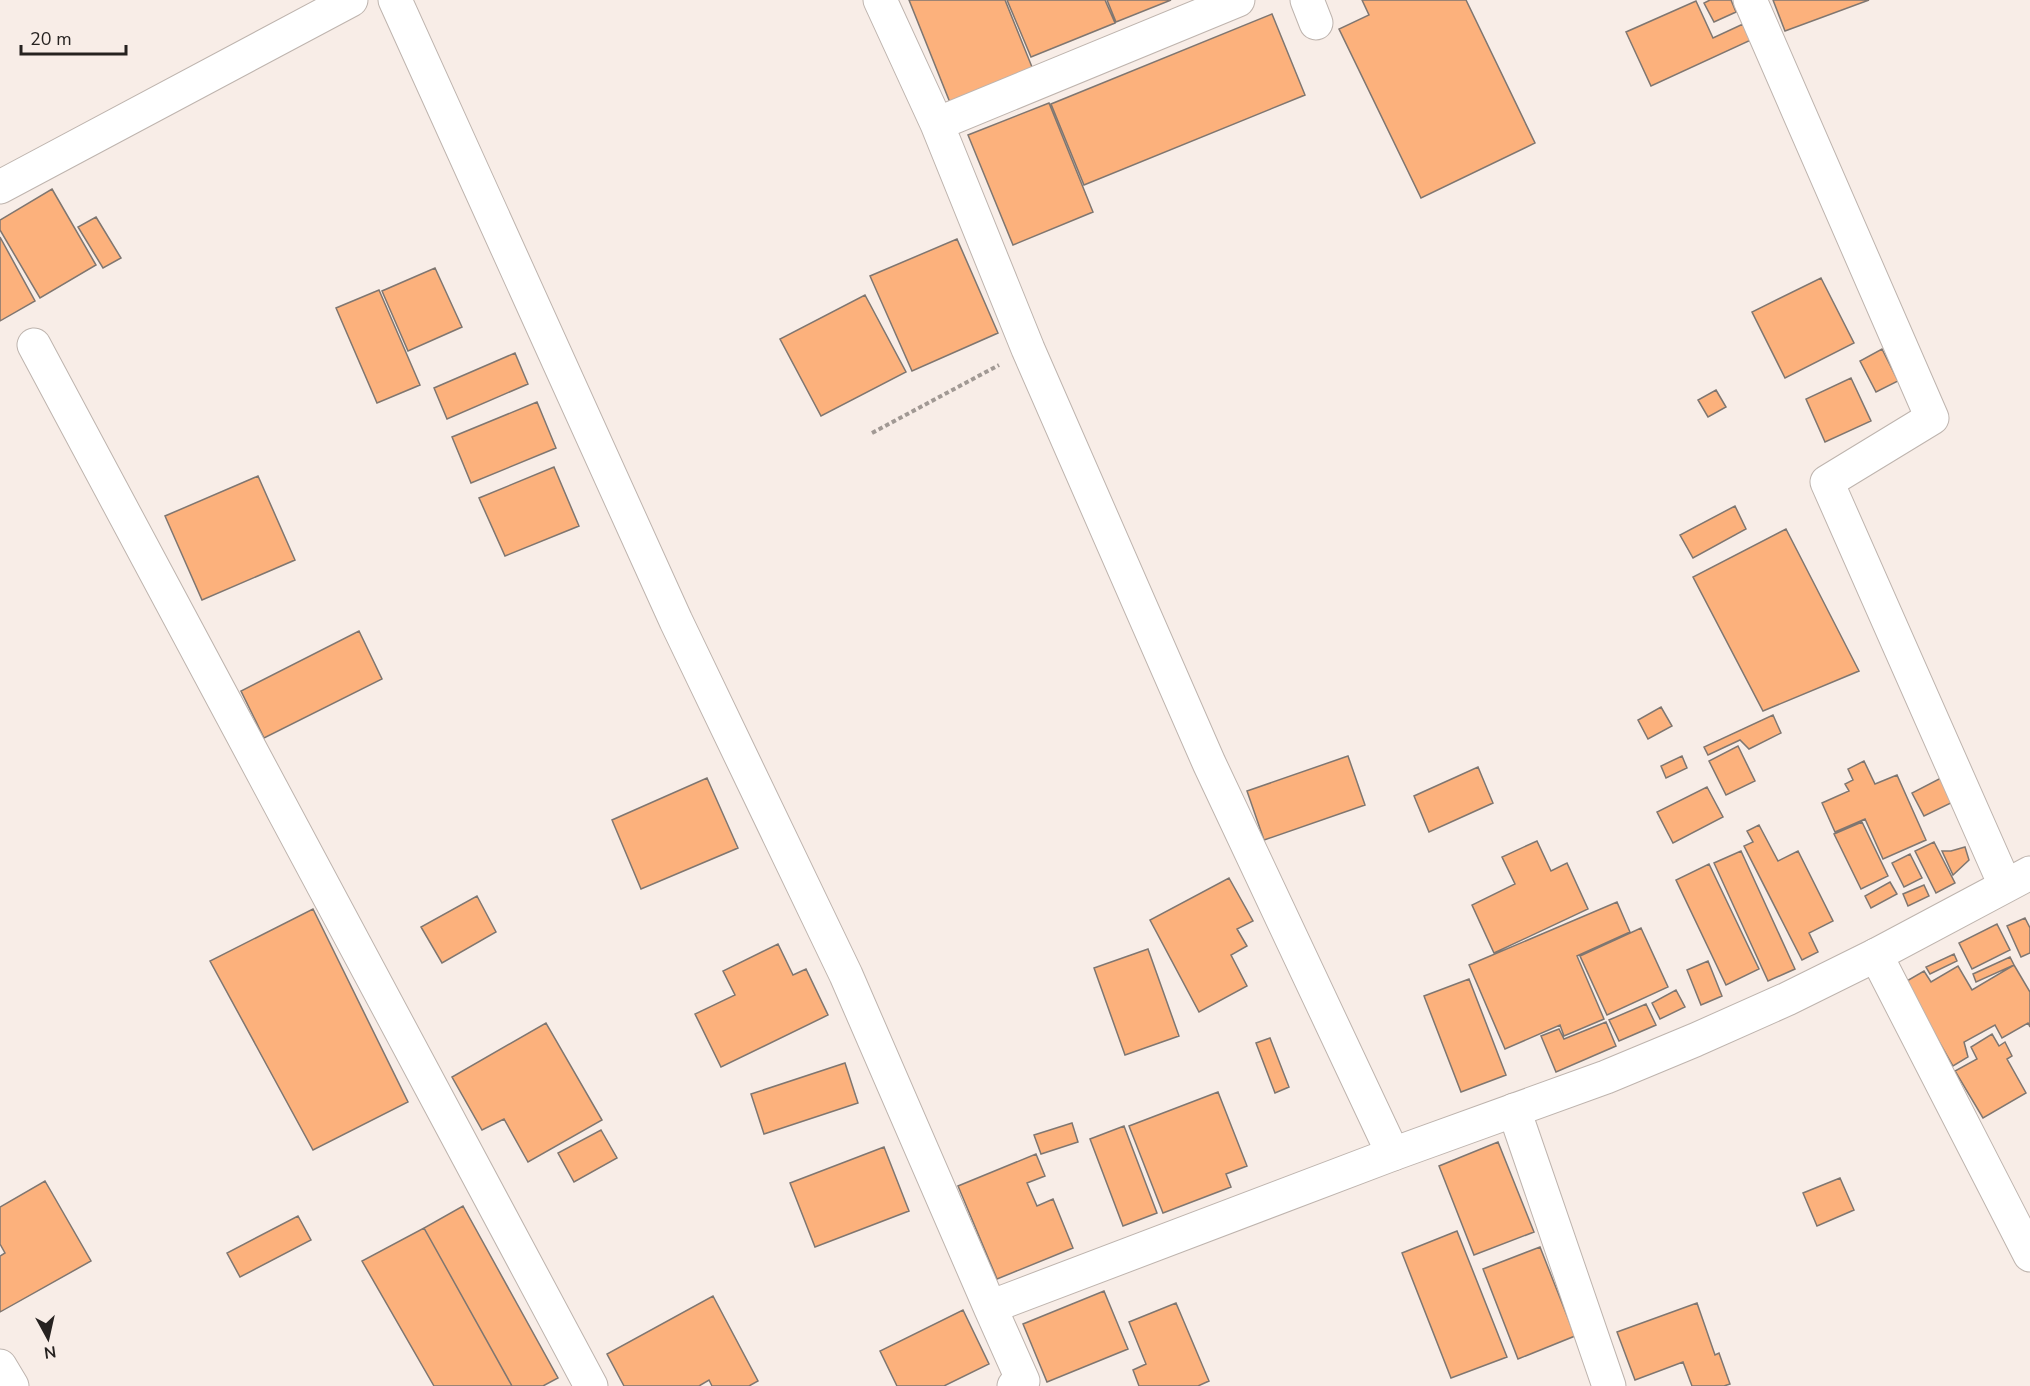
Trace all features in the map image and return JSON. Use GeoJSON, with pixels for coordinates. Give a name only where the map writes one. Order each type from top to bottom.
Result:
{"type":"FeatureCollection","features":[{"type":"Feature","properties":{"kind":"street"},"geometry":{"type":"LineString","coordinates":[[0,187],[351,0]]}},
{"type":"Feature","properties":{"kind":"street"},"geometry":{"type":"LineString","coordinates":[[395,0],[676,621],[846,975],[1021,1384]]}},
{"type":"Feature","properties":{"kind":"street"},"geometry":{"type":"LineString","coordinates":[[880,0],[938,124],[1028,349],[1209,763],[1393,1154]]}},
{"type":"Feature","properties":{"kind":"street"},"geometry":{"type":"LineString","coordinates":[[938,124],[1238,0]]}},
{"type":"Feature","properties":{"kind":"street"},"geometry":{"type":"LineString","coordinates":[[990,1307],[1393,1154],[1605,1077],[1695,1040],[1787,999],[1876,955],[2018,879],[1827,482],[1932,418],[1750,0]]}},
{"type":"Feature","properties":{"kind":"street"},"geometry":{"type":"LineString","coordinates":[[34,345],[591,1386]]}},
{"type":"Feature","properties":{"kind":"street"},"geometry":{"type":"LineString","coordinates":[[1876,955],[2030,1255]]}},
{"type":"Feature","properties":{"kind":"street"},"geometry":{"type":"LineString","coordinates":[[1514,1110],[1609,1386]]}},
{"type":"Feature","properties":{"kind":"street"},"geometry":{"type":"LineString","coordinates":[[0,1366],[12,1386]]}},
{"type":"Feature","properties":{"kind":"path"},"geometry":{"type":"LineString","coordinates":[[872,433],[1028,349]]}},
{"type":"Feature","properties":{"kind":"building"},"geometry":{"type":"Polygon","coordinates":[[[909,0],[1005,0],[1034,72],[951,105],[909,0]]]}},
{"type":"Feature","properties":{"kind":"building"},"geometry":{"type":"Polygon","coordinates":[[[1007,0],[1105,0],[1115,23],[1031,57],[1007,0]]]}},
{"type":"Feature","properties":{"kind":"building"},"geometry":{"type":"Polygon","coordinates":[[[1107,0],[1171,0],[1116,22],[1107,0]]]}},
{"type":"Feature","properties":{"kind":"building"},"geometry":{"type":"Polygon","coordinates":[[[1362,0],[1466,0],[1535,143],[1421,198],[1339,29],[1369,15],[1362,0]]]}},
{"type":"Feature","properties":{"kind":"building"},"geometry":{"type":"Polygon","coordinates":[[[1710,0],[1731,0],[1736,12],[1714,22],[1704,3],[1710,0]]]}},
{"type":"Feature","properties":{"kind":"building"},"geometry":{"type":"Polygon","coordinates":[[[1773,0],[1869,0],[1785,31],[1773,0]]]}},
{"type":"Feature","properties":{"kind":"building"},"geometry":{"type":"Polygon","coordinates":[[[1696,1],[1713,38],[1743,24],[1751,40],[1651,86],[1626,32],[1696,1]]]}},
{"type":"Feature","properties":{"kind":"building"},"geometry":{"type":"Polygon","coordinates":[[[1272,14],[1305,95],[1084,185],[1051,104],[1272,14]]]}},
{"type":"Feature","properties":{"kind":"building"},"geometry":{"type":"Polygon","coordinates":[[[1049,103],[1093,212],[1013,245],[968,135],[1049,103]]]}},
{"type":"Feature","properties":{"kind":"building"},"geometry":{"type":"Polygon","coordinates":[[[52,189],[96,265],[40,298],[0,230],[0,220],[52,189]]]}},
{"type":"Feature","properties":{"kind":"building"},"geometry":{"type":"Polygon","coordinates":[[[96,217],[121,258],[103,268],[78,227],[96,217]]]}},
{"type":"Feature","properties":{"kind":"building"},"geometry":{"type":"Polygon","coordinates":[[[0,237],[35,301],[0,321],[0,237]]]}},
{"type":"Feature","properties":{"kind":"building"},"geometry":{"type":"Polygon","coordinates":[[[957,239],[998,333],[912,371],[870,276],[957,239]]]}},
{"type":"Feature","properties":{"kind":"building"},"geometry":{"type":"Polygon","coordinates":[[[435,268],[462,327],[408,351],[382,291],[435,268]]]}},
{"type":"Feature","properties":{"kind":"building"},"geometry":{"type":"Polygon","coordinates":[[[1821,278],[1854,343],[1785,378],[1752,312],[1821,278]]]}},
{"type":"Feature","properties":{"kind":"building"},"geometry":{"type":"Polygon","coordinates":[[[379,290],[420,385],[377,403],[336,308],[379,290]]]}},
{"type":"Feature","properties":{"kind":"building"},"geometry":{"type":"Polygon","coordinates":[[[865,295],[906,372],[821,416],[780,339],[865,295]]]}},
{"type":"Feature","properties":{"kind":"building"},"geometry":{"type":"Polygon","coordinates":[[[1882,349],[1898,381],[1876,392],[1860,361],[1882,349]]]}},
{"type":"Feature","properties":{"kind":"building"},"geometry":{"type":"Polygon","coordinates":[[[515,353],[528,384],[447,419],[434,388],[515,353]]]}},
{"type":"Feature","properties":{"kind":"building"},"geometry":{"type":"Polygon","coordinates":[[[1851,378],[1871,421],[1825,442],[1806,399],[1851,378]]]}},
{"type":"Feature","properties":{"kind":"building"},"geometry":{"type":"Polygon","coordinates":[[[1716,390],[1726,407],[1708,417],[1698,400],[1716,390]]]}},
{"type":"Feature","properties":{"kind":"building"},"geometry":{"type":"Polygon","coordinates":[[[537,402],[556,448],[471,483],[452,437],[537,402]]]}},
{"type":"Feature","properties":{"kind":"building"},"geometry":{"type":"Polygon","coordinates":[[[554,467],[579,526],[505,556],[479,498],[554,467]]]}},
{"type":"Feature","properties":{"kind":"building"},"geometry":{"type":"Polygon","coordinates":[[[258,476],[295,560],[202,600],[165,516],[258,476]]]}},
{"type":"Feature","properties":{"kind":"building"},"geometry":{"type":"Polygon","coordinates":[[[1735,506],[1746,529],[1693,558],[1680,535],[1735,506]]]}},
{"type":"Feature","properties":{"kind":"building"},"geometry":{"type":"Polygon","coordinates":[[[1786,529],[1859,671],[1763,711],[1693,577],[1786,529]]]}},
{"type":"Feature","properties":{"kind":"building"},"geometry":{"type":"Polygon","coordinates":[[[359,631],[382,679],[264,738],[241,691],[359,631]]]}},
{"type":"Feature","properties":{"kind":"building"},"geometry":{"type":"Polygon","coordinates":[[[1661,707],[1672,726],[1648,739],[1638,720],[1661,707]]]}},
{"type":"Feature","properties":{"kind":"building"},"geometry":{"type":"Polygon","coordinates":[[[1773,715],[1781,733],[1749,749],[1740,740],[1708,755],[1704,747],[1773,715]]]}},
{"type":"Feature","properties":{"kind":"building"},"geometry":{"type":"Polygon","coordinates":[[[1738,746],[1755,781],[1726,795],[1709,761],[1738,746]]]}},
{"type":"Feature","properties":{"kind":"building"},"geometry":{"type":"Polygon","coordinates":[[[1348,756],[1365,805],[1264,840],[1247,791],[1348,756]]]}},
{"type":"Feature","properties":{"kind":"building"},"geometry":{"type":"Polygon","coordinates":[[[1682,756],[1687,768],[1666,778],[1661,766],[1682,756]]]}},
{"type":"Feature","properties":{"kind":"building"},"geometry":{"type":"Polygon","coordinates":[[[1864,761],[1875,784],[1897,775],[1926,840],[1883,859],[1865,819],[1835,832],[1822,803],[1849,791],[1845,784],[1853,780],[1848,769],[1864,761]]]}},
{"type":"Feature","properties":{"kind":"building"},"geometry":{"type":"Polygon","coordinates":[[[1478,767],[1493,803],[1429,832],[1414,796],[1478,767]]]}},
{"type":"Feature","properties":{"kind":"building"},"geometry":{"type":"Polygon","coordinates":[[[707,778],[738,848],[641,889],[612,820],[707,778]]]}},
{"type":"Feature","properties":{"kind":"building"},"geometry":{"type":"Polygon","coordinates":[[[1941,778],[1953,802],[1924,816],[1912,793],[1941,778]]]}},
{"type":"Feature","properties":{"kind":"building"},"geometry":{"type":"Polygon","coordinates":[[[1707,787],[1723,817],[1673,843],[1657,812],[1707,787]]]}},
{"type":"Feature","properties":{"kind":"building"},"geometry":{"type":"Polygon","coordinates":[[[1862,822],[1888,876],[1861,889],[1834,834],[1862,822]]]}},
{"type":"Feature","properties":{"kind":"building"},"geometry":{"type":"Polygon","coordinates":[[[1759,825],[1778,861],[1798,851],[1833,921],[1809,933],[1818,952],[1802,960],[1744,846],[1753,842],[1747,831],[1759,825]]]}},
{"type":"Feature","properties":{"kind":"building"},"geometry":{"type":"Polygon","coordinates":[[[1537,841],[1551,871],[1567,863],[1588,909],[1494,953],[1472,905],[1515,884],[1502,857],[1537,841]]]}},
{"type":"Feature","properties":{"kind":"building"},"geometry":{"type":"Polygon","coordinates":[[[1934,842],[1955,883],[1936,893],[1915,851],[1934,842]]]}},
{"type":"Feature","properties":{"kind":"building"},"geometry":{"type":"Polygon","coordinates":[[[1965,847],[1969,860],[1953,875],[1942,851],[1965,847]]]}},
{"type":"Feature","properties":{"kind":"building"},"geometry":{"type":"Polygon","coordinates":[[[1741,851],[1795,969],[1768,981],[1714,863],[1741,851]]]}},
{"type":"Feature","properties":{"kind":"building"},"geometry":{"type":"Polygon","coordinates":[[[1910,854],[1922,878],[1904,887],[1892,863],[1910,854]]]}},
{"type":"Feature","properties":{"kind":"building"},"geometry":{"type":"Polygon","coordinates":[[[1709,864],[1759,969],[1726,985],[1676,880],[1709,864]]]}},
{"type":"Feature","properties":{"kind":"building"},"geometry":{"type":"Polygon","coordinates":[[[1229,878],[1253,921],[1237,929],[1247,946],[1231,955],[1247,986],[1199,1012],[1150,920],[1229,878]]]}},
{"type":"Feature","properties":{"kind":"building"},"geometry":{"type":"Polygon","coordinates":[[[1890,882],[1897,894],[1871,908],[1865,896],[1890,882]]]}},
{"type":"Feature","properties":{"kind":"building"},"geometry":{"type":"Polygon","coordinates":[[[1924,885],[1929,896],[1908,906],[1903,894],[1924,885]]]}},
{"type":"Feature","properties":{"kind":"building"},"geometry":{"type":"Polygon","coordinates":[[[477,896],[496,932],[442,963],[421,927],[477,896]]]}},
{"type":"Feature","properties":{"kind":"building"},"geometry":{"type":"Polygon","coordinates":[[[1617,902],[1630,932],[1577,956],[1604,1019],[1564,1036],[1560,1025],[1505,1049],[1469,965],[1617,902]]]}},
{"type":"Feature","properties":{"kind":"building"},"geometry":{"type":"Polygon","coordinates":[[[313,909],[408,1102],[313,1150],[210,961],[313,909]]]}},
{"type":"Feature","properties":{"kind":"building"},"geometry":{"type":"Polygon","coordinates":[[[2025,918],[2030,928],[2030,953],[2021,957],[2007,926],[2025,918]]]}},
{"type":"Feature","properties":{"kind":"building"},"geometry":{"type":"Polygon","coordinates":[[[1997,924],[2010,950],[1972,969],[1959,943],[1997,924]]]}},
{"type":"Feature","properties":{"kind":"building"},"geometry":{"type":"Polygon","coordinates":[[[1641,928],[1668,987],[1607,1015],[1580,956],[1641,928]]]}},
{"type":"Feature","properties":{"kind":"building"},"geometry":{"type":"Polygon","coordinates":[[[778,944],[793,975],[806,969],[828,1015],[721,1067],[695,1014],[735,995],[723,971],[778,944]]]}},
{"type":"Feature","properties":{"kind":"building"},"geometry":{"type":"Polygon","coordinates":[[[1148,949],[1179,1036],[1125,1055],[1094,968],[1148,949]]]}},
{"type":"Feature","properties":{"kind":"building"},"geometry":{"type":"Polygon","coordinates":[[[1954,954],[1957,961],[1930,974],[1926,967],[1954,954]]]}},
{"type":"Feature","properties":{"kind":"building"},"geometry":{"type":"Polygon","coordinates":[[[2010,957],[2014,965],[1976,982],[1973,974],[2010,957]]]}},
{"type":"Feature","properties":{"kind":"building"},"geometry":{"type":"Polygon","coordinates":[[[1708,961],[1722,996],[1701,1005],[1687,970],[1708,961]]]}},
{"type":"Feature","properties":{"kind":"building"},"geometry":{"type":"Polygon","coordinates":[[[2014,965],[2030,992],[2030,1027],[2028,1023],[2002,1038],[1995,1025],[1964,1042],[1968,1057],[1953,1066],[1905,982],[1924,971],[1931,982],[1958,966],[1972,990],[2014,965]]]}},
{"type":"Feature","properties":{"kind":"building"},"geometry":{"type":"Polygon","coordinates":[[[1469,979],[1506,1075],[1461,1092],[1424,996],[1469,979]]]}},
{"type":"Feature","properties":{"kind":"building"},"geometry":{"type":"Polygon","coordinates":[[[1676,990],[1685,1007],[1660,1019],[1652,1003],[1676,990]]]}},
{"type":"Feature","properties":{"kind":"building"},"geometry":{"type":"Polygon","coordinates":[[[1646,1004],[1656,1025],[1619,1041],[1609,1020],[1646,1004]]]}},
{"type":"Feature","properties":{"kind":"building"},"geometry":{"type":"Polygon","coordinates":[[[1606,1022],[1616,1046],[1556,1072],[1541,1036],[1559,1029],[1564,1039],[1606,1022]]]}},
{"type":"Feature","properties":{"kind":"building"},"geometry":{"type":"Polygon","coordinates":[[[546,1023],[602,1120],[528,1162],[504,1119],[482,1130],[452,1077],[546,1023]]]}},
{"type":"Feature","properties":{"kind":"building"},"geometry":{"type":"Polygon","coordinates":[[[1992,1034],[1999,1046],[2005,1042],[2012,1056],[2007,1059],[2026,1093],[1983,1118],[1955,1071],[1977,1059],[1971,1047],[1992,1034]]]}},
{"type":"Feature","properties":{"kind":"building"},"geometry":{"type":"Polygon","coordinates":[[[1270,1038],[1289,1087],[1275,1093],[1256,1043],[1270,1038]]]}},
{"type":"Feature","properties":{"kind":"building"},"geometry":{"type":"Polygon","coordinates":[[[845,1063],[858,1103],[764,1134],[751,1094],[845,1063]]]}},
{"type":"Feature","properties":{"kind":"building"},"geometry":{"type":"Polygon","coordinates":[[[1218,1092],[1247,1166],[1226,1174],[1231,1187],[1163,1213],[1129,1126],[1218,1092]]]}},
{"type":"Feature","properties":{"kind":"building"},"geometry":{"type":"Polygon","coordinates":[[[1072,1123],[1078,1142],[1041,1154],[1034,1135],[1072,1123]]]}},
{"type":"Feature","properties":{"kind":"building"},"geometry":{"type":"Polygon","coordinates":[[[1124,1126],[1157,1213],[1123,1226],[1090,1139],[1124,1126]]]}},
{"type":"Feature","properties":{"kind":"building"},"geometry":{"type":"Polygon","coordinates":[[[601,1130],[617,1158],[574,1182],[558,1153],[601,1130]]]}},
{"type":"Feature","properties":{"kind":"building"},"geometry":{"type":"Polygon","coordinates":[[[1498,1142],[1534,1232],[1474,1255],[1439,1166],[1498,1142]]]}},
{"type":"Feature","properties":{"kind":"building"},"geometry":{"type":"Polygon","coordinates":[[[884,1147],[909,1211],[815,1247],[790,1183],[884,1147]]]}},
{"type":"Feature","properties":{"kind":"building"},"geometry":{"type":"Polygon","coordinates":[[[1036,1154],[1045,1176],[1027,1183],[1037,1206],[1053,1199],[1073,1248],[997,1279],[958,1186],[1036,1154]]]}},
{"type":"Feature","properties":{"kind":"building"},"geometry":{"type":"Polygon","coordinates":[[[1840,1178],[1854,1210],[1817,1226],[1803,1193],[1840,1178]]]}},
{"type":"Feature","properties":{"kind":"building"},"geometry":{"type":"Polygon","coordinates":[[[45,1181],[91,1261],[0,1312],[0,1256],[5,1253],[0,1244],[0,1207],[45,1181]]]}},
{"type":"Feature","properties":{"kind":"building"},"geometry":{"type":"Polygon","coordinates":[[[463,1206],[558,1378],[543,1386],[512,1386],[424,1228],[463,1206]]]}},
{"type":"Feature","properties":{"kind":"building"},"geometry":{"type":"Polygon","coordinates":[[[298,1216],[311,1240],[240,1277],[227,1253],[298,1216]]]}},
{"type":"Feature","properties":{"kind":"building"},"geometry":{"type":"Polygon","coordinates":[[[424,1228],[512,1386],[434,1386],[362,1261],[424,1228]]]}},
{"type":"Feature","properties":{"kind":"building"},"geometry":{"type":"Polygon","coordinates":[[[1457,1231],[1507,1357],[1451,1378],[1402,1253],[1457,1231]]]}},
{"type":"Feature","properties":{"kind":"building"},"geometry":{"type":"Polygon","coordinates":[[[1540,1247],[1575,1336],[1518,1359],[1483,1269],[1540,1247]]]}},
{"type":"Feature","properties":{"kind":"building"},"geometry":{"type":"Polygon","coordinates":[[[1104,1291],[1128,1349],[1047,1382],[1023,1324],[1104,1291]]]}},
{"type":"Feature","properties":{"kind":"building"},"geometry":{"type":"Polygon","coordinates":[[[713,1296],[758,1381],[749,1386],[712,1386],[709,1380],[699,1386],[624,1386],[607,1354],[713,1296]]]}},
{"type":"Feature","properties":{"kind":"building"},"geometry":{"type":"Polygon","coordinates":[[[1176,1303],[1209,1381],[1198,1386],[1139,1386],[1133,1370],[1146,1364],[1129,1322],[1176,1303]]]}},
{"type":"Feature","properties":{"kind":"building"},"geometry":{"type":"Polygon","coordinates":[[[1697,1303],[1715,1355],[1719,1353],[1730,1384],[1692,1386],[1683,1362],[1635,1380],[1617,1332],[1697,1303]]]}},
{"type":"Feature","properties":{"kind":"building"},"geometry":{"type":"Polygon","coordinates":[[[963,1310],[989,1364],[944,1386],[897,1386],[880,1351],[963,1310]]]}}]}
